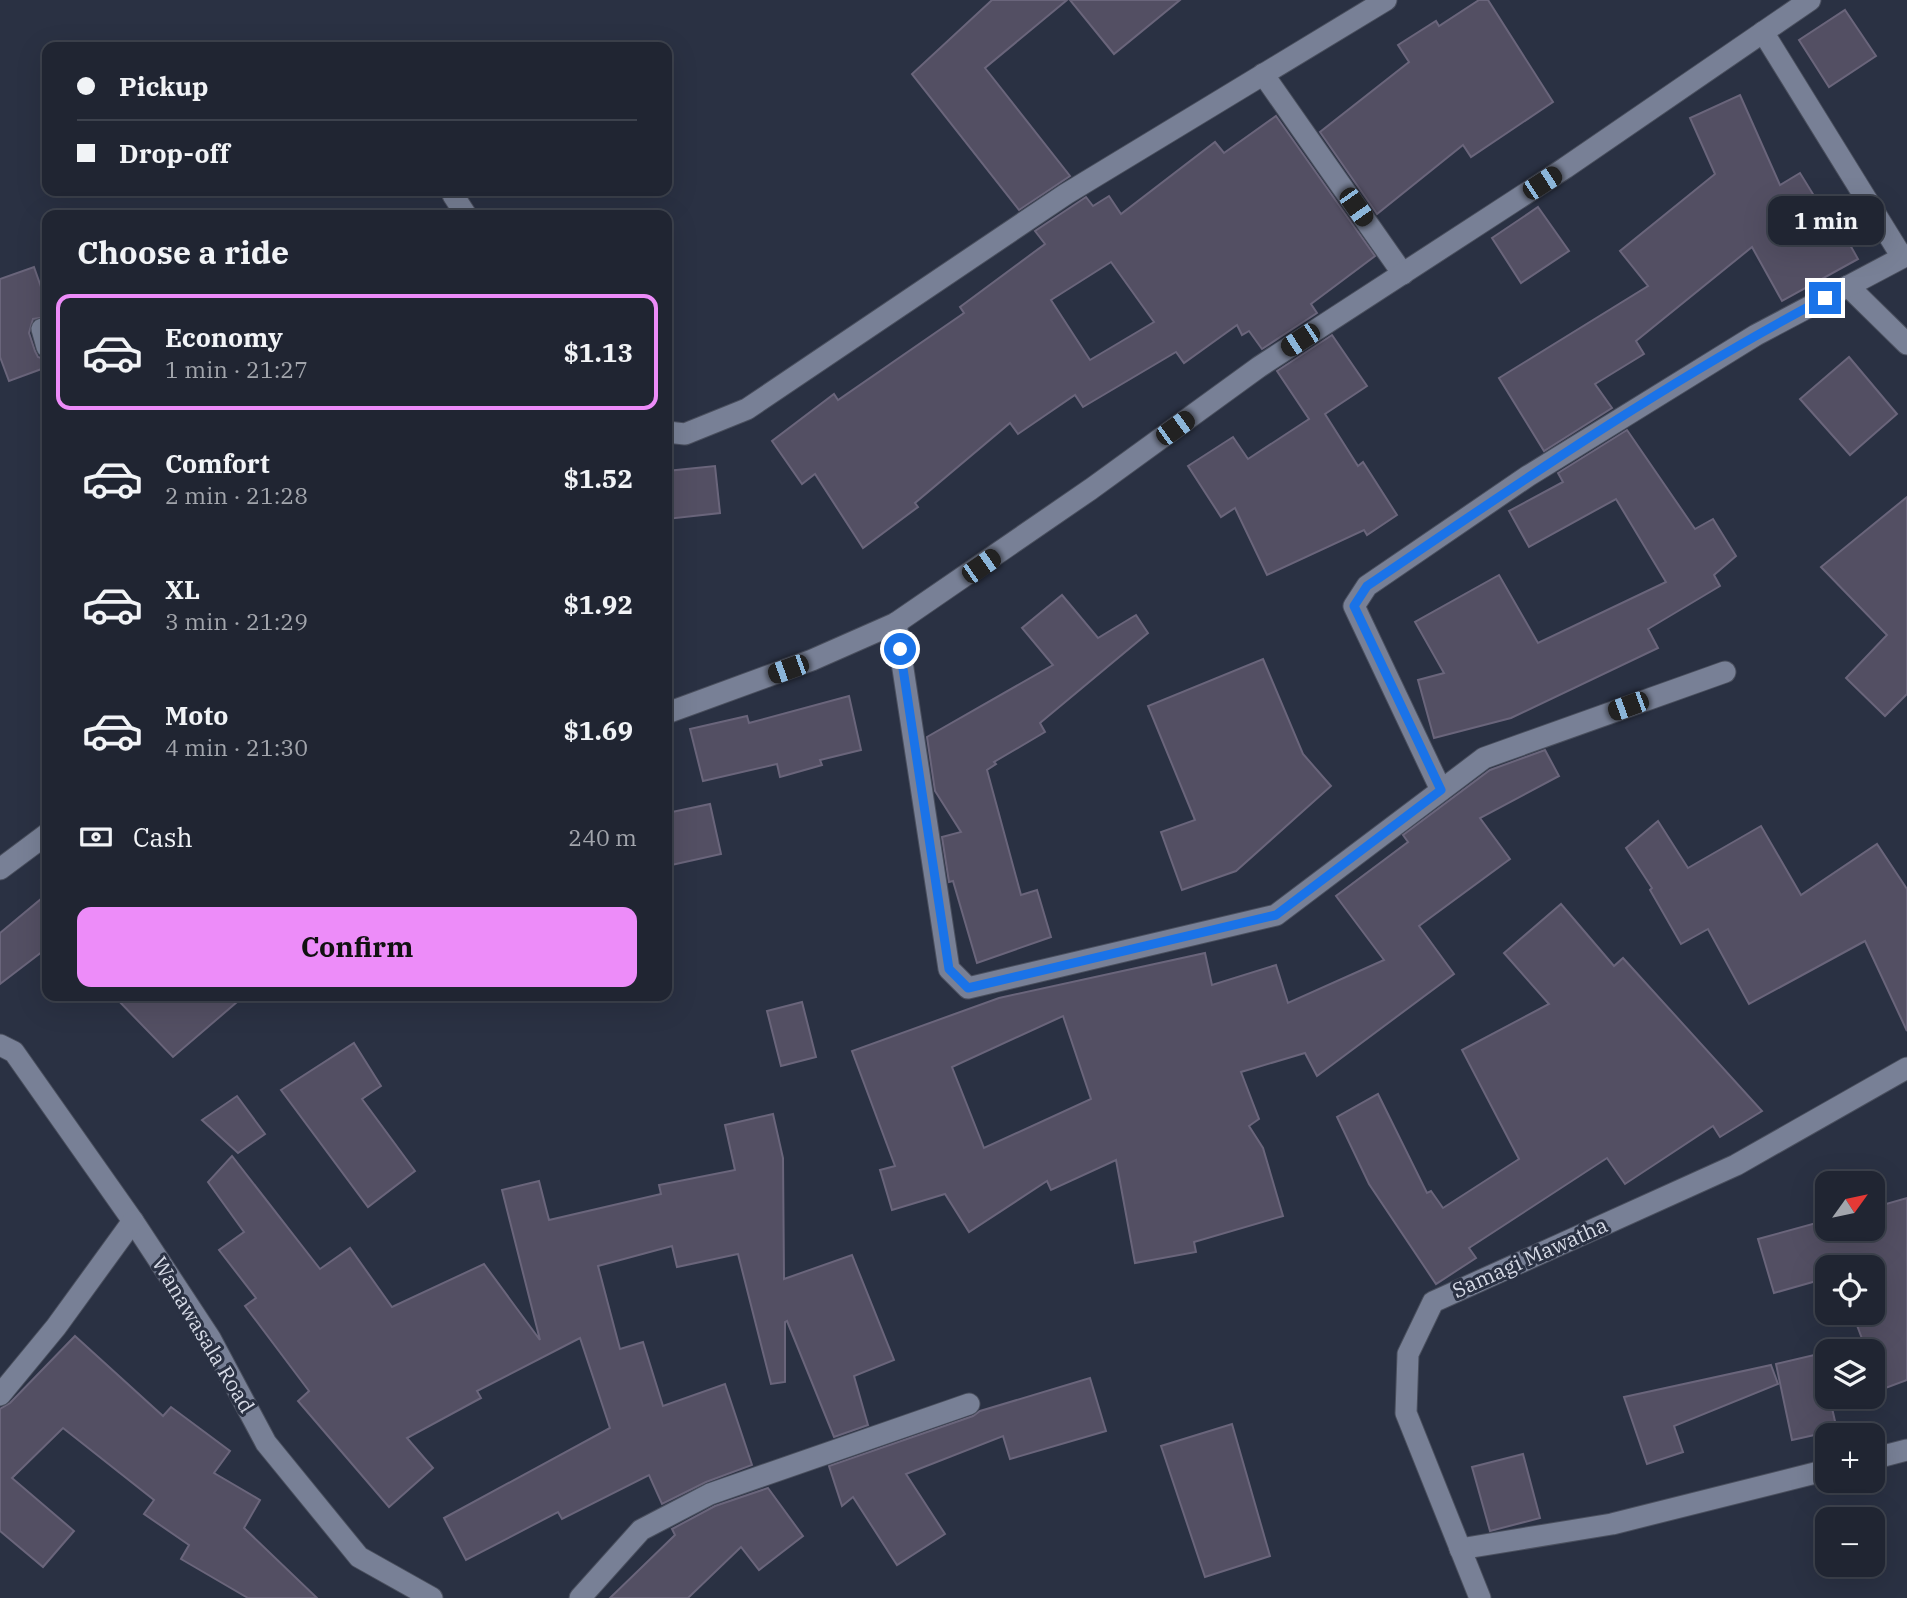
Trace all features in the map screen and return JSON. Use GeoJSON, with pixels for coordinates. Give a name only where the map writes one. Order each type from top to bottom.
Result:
{"type":"FeatureCollection","features":[{"type":"Feature","properties":{"kind":"street"},"geometry":{"type":"LineString","coordinates":[[672,433],[685,434],[747,409],[1066,194],[1386,0]]}},
{"type":"Feature","properties":{"kind":"street"},"geometry":{"type":"LineString","coordinates":[[672,711],[812,660],[896,623],[1091,489],[1259,367],[1565,168],[1810,0]]}},
{"type":"Feature","properties":{"kind":"street"},"geometry":{"type":"LineString","coordinates":[[1441,790],[1354,606],[1367,586],[1574,448],[1756,335],[1905,256],[1763,32]]}},
{"type":"Feature","properties":{"kind":"street"},"geometry":{"type":"LineString","coordinates":[[1263,74],[1403,274]]}},
{"type":"Feature","properties":{"kind":"street"},"geometry":{"type":"LineString","coordinates":[[1848,286],[1907,344]]}},
{"type":"Feature","properties":{"kind":"street"},"geometry":{"type":"LineString","coordinates":[[896,623],[949,969],[968,988],[1276,915],[1483,758],[1724,672]]}},
{"type":"Feature","properties":{"kind":"street"},"geometry":{"type":"LineString","coordinates":[[0,869],[42,838]]}},
{"type":"Feature","properties":{"kind":"street","name":"Wanawasala Road"},"geometry":{"type":"LineString","coordinates":[[0,1045],[14,1052],[133,1221],[210,1338],[266,1443],[359,1557],[432,1598]]}},
{"type":"Feature","properties":{"kind":"street","name":"Samagi Mawatha"},"geometry":{"type":"LineString","coordinates":[[1480,1598],[1406,1413],[1408,1354],[1433,1302],[1736,1165],[1907,1068]]}},
{"type":"Feature","properties":{"kind":"street"},"geometry":{"type":"LineString","coordinates":[[0,1395],[56,1327],[133,1221]]}},
{"type":"Feature","properties":{"kind":"street"},"geometry":{"type":"LineString","coordinates":[[580,1598],[641,1530],[710,1494],[969,1405]]}},
{"type":"Feature","properties":{"kind":"street"},"geometry":{"type":"LineString","coordinates":[[1885,1456],[1907,1450]]}},
{"type":"Feature","properties":{"kind":"street"},"geometry":{"type":"LineString","coordinates":[[1460,1549],[1612,1524],[1815,1474]]}},
{"type":"Feature","properties":{"kind":"building"},"geometry":{"type":"Polygon","coordinates":[[[992,0],[1067,0],[985,68],[1070,176],[1019,210],[912,74],[992,0]]]}},
{"type":"Feature","properties":{"kind":"building"},"geometry":{"type":"Polygon","coordinates":[[[1070,0],[1180,0],[1114,54],[1070,0]]]}},
{"type":"Feature","properties":{"kind":"building"},"geometry":{"type":"Polygon","coordinates":[[[1479,0],[1488,0],[1553,102],[1471,157],[1463,145],[1377,214],[1320,132],[1409,62],[1398,45],[1436,21],[1439,26],[1479,0]]]}},
{"type":"Feature","properties":{"kind":"building"},"geometry":{"type":"Polygon","coordinates":[[[1845,10],[1876,56],[1829,87],[1799,40],[1845,10]]]}},
{"type":"Feature","properties":{"kind":"building"},"geometry":{"type":"Polygon","coordinates":[[[1740,95],[1780,185],[1800,173],[1832,225],[1837,222],[1858,259],[1782,301],[1752,247],[1636,341],[1644,354],[1595,384],[1612,408],[1544,451],[1499,378],[1648,286],[1620,251],[1715,174],[1690,118],[1740,95]]]}},
{"type":"Feature","properties":{"kind":"building"},"geometry":{"type":"Polygon","coordinates":[[[1276,116],[1375,256],[1311,304],[1317,313],[1262,349],[1249,331],[1242,335],[1237,325],[1184,363],[1176,352],[1083,407],[1075,395],[1018,434],[1010,423],[915,503],[918,507],[863,548],[815,474],[802,484],[772,441],[834,394],[838,400],[964,313],[960,307],[1045,244],[1035,231],[1086,197],[1093,206],[1109,196],[1121,214],[1215,142],[1224,153],[1276,116]],[[1111,262],[1051,300],[1090,360],[1154,322],[1111,262]]]}},
{"type":"Feature","properties":{"kind":"building"},"geometry":{"type":"Polygon","coordinates":[[[1538,207],[1569,251],[1521,283],[1492,238],[1538,207]]]}},
{"type":"Feature","properties":{"kind":"building"},"geometry":{"type":"Polygon","coordinates":[[[34,267],[42,290],[42,318],[33,319],[29,333],[38,357],[42,358],[42,369],[9,381],[0,357],[0,279],[34,267]]]}},
{"type":"Feature","properties":{"kind":"building"},"geometry":{"type":"Polygon","coordinates":[[[1332,335],[1367,386],[1325,414],[1358,466],[1363,462],[1397,515],[1367,535],[1364,530],[1267,575],[1235,508],[1221,517],[1188,466],[1233,437],[1248,459],[1309,419],[1277,371],[1332,335]]]}},
{"type":"Feature","properties":{"kind":"building"},"geometry":{"type":"Polygon","coordinates":[[[1849,357],[1897,414],[1850,455],[1800,399],[1849,357]]]}},
{"type":"Feature","properties":{"kind":"building"},"geometry":{"type":"Polygon","coordinates":[[[1627,430],[1695,529],[1713,519],[1736,556],[1714,575],[1720,586],[1648,629],[1658,648],[1511,718],[1434,738],[1418,680],[1444,673],[1415,622],[1499,575],[1538,643],[1666,582],[1616,499],[1529,547],[1509,511],[1563,482],[1558,473],[1627,430]]]}},
{"type":"Feature","properties":{"kind":"building"},"geometry":{"type":"Polygon","coordinates":[[[715,466],[720,513],[672,518],[672,470],[715,466]]]}},
{"type":"Feature","properties":{"kind":"building"},"geometry":{"type":"Polygon","coordinates":[[[1907,497],[1907,694],[1885,716],[1846,678],[1887,635],[1821,567],[1907,497]]]}},
{"type":"Feature","properties":{"kind":"building"},"geometry":{"type":"Polygon","coordinates":[[[1062,595],[1098,638],[1136,615],[1148,633],[1040,723],[1045,732],[994,762],[996,764],[987,770],[1021,895],[1037,890],[1051,937],[977,963],[953,881],[949,882],[942,837],[961,832],[935,791],[927,737],[1053,665],[1022,628],[1062,595]]]}},
{"type":"Feature","properties":{"kind":"building"},"geometry":{"type":"Polygon","coordinates":[[[1263,659],[1303,754],[1331,786],[1236,871],[1182,890],[1161,832],[1195,820],[1148,706],[1263,659]]]}},
{"type":"Feature","properties":{"kind":"building"},"geometry":{"type":"Polygon","coordinates":[[[849,696],[861,750],[820,760],[822,765],[780,777],[777,764],[703,781],[690,729],[747,716],[749,723],[849,696]]]}},
{"type":"Feature","properties":{"kind":"building"},"geometry":{"type":"Polygon","coordinates":[[[1545,750],[1559,776],[1480,818],[1510,859],[1419,926],[1454,974],[1317,1076],[1305,1053],[1241,1072],[1259,1119],[1249,1126],[1263,1148],[1283,1216],[1194,1242],[1196,1252],[1135,1263],[1116,1160],[1051,1190],[1047,1181],[969,1232],[945,1194],[892,1210],[880,1170],[895,1166],[852,1051],[999,998],[1205,953],[1212,985],[1276,965],[1288,1003],[1384,960],[1336,896],[1408,842],[1403,835],[1490,770],[1545,750]],[[1063,1016],[952,1067],[984,1148],[1091,1099],[1063,1016]]]}},
{"type":"Feature","properties":{"kind":"building"},"geometry":{"type":"Polygon","coordinates":[[[710,804],[721,854],[672,865],[672,812],[710,804]]]}},
{"type":"Feature","properties":{"kind":"building"},"geometry":{"type":"Polygon","coordinates":[[[1658,821],[1688,868],[1761,826],[1801,895],[1877,844],[1907,889],[1907,1031],[1865,941],[1749,1004],[1708,929],[1681,944],[1650,890],[1652,888],[1626,848],[1658,821]]]}},
{"type":"Feature","properties":{"kind":"building"},"geometry":{"type":"Polygon","coordinates":[[[42,898],[42,952],[0,984],[0,933],[42,898]]]}},
{"type":"Feature","properties":{"kind":"building"},"geometry":{"type":"Polygon","coordinates":[[[1561,904],[1614,966],[1623,958],[1762,1111],[1720,1137],[1713,1126],[1625,1184],[1607,1158],[1469,1248],[1476,1258],[1436,1284],[1369,1184],[1337,1117],[1378,1094],[1427,1193],[1431,1191],[1443,1208],[1519,1159],[1462,1050],[1549,1004],[1504,953],[1561,904]]]}},
{"type":"Feature","properties":{"kind":"building"},"geometry":{"type":"Polygon","coordinates":[[[119,1001],[238,1001],[173,1057],[119,1001]]]}},
{"type":"Feature","properties":{"kind":"building"},"geometry":{"type":"Polygon","coordinates":[[[802,1002],[816,1057],[781,1066],[767,1011],[802,1002]]]}},
{"type":"Feature","properties":{"kind":"building"},"geometry":{"type":"Polygon","coordinates":[[[354,1043],[381,1086],[362,1099],[415,1171],[368,1207],[281,1090],[354,1043]]]}},
{"type":"Feature","properties":{"kind":"building"},"geometry":{"type":"Polygon","coordinates":[[[237,1096],[265,1134],[238,1153],[202,1120],[237,1096]]]}},
{"type":"Feature","properties":{"kind":"building"},"geometry":{"type":"Polygon","coordinates":[[[773,1114],[783,1158],[784,1279],[852,1255],[894,1360],[854,1376],[868,1425],[834,1437],[787,1321],[785,1382],[771,1384],[738,1254],[677,1267],[672,1246],[598,1266],[620,1349],[643,1342],[663,1406],[725,1384],[752,1465],[706,1482],[662,1504],[649,1475],[562,1519],[558,1512],[466,1560],[444,1518],[610,1428],[580,1338],[477,1391],[481,1398],[407,1438],[433,1468],[389,1507],[298,1401],[309,1391],[245,1306],[256,1298],[219,1250],[244,1232],[208,1182],[232,1156],[320,1269],[350,1248],[392,1307],[484,1264],[540,1340],[502,1190],[539,1181],[549,1220],[661,1194],[659,1185],[735,1170],[725,1125],[773,1114]]]}},
{"type":"Feature","properties":{"kind":"building"},"geometry":{"type":"Polygon","coordinates":[[[1907,1198],[1907,1380],[1885,1388],[1885,1339],[1862,1339],[1857,1325],[1885,1325],[1885,1255],[1815,1255],[1815,1281],[1774,1293],[1758,1239],[1815,1223],[1815,1241],[1885,1241],[1885,1204],[1907,1198]]]}},
{"type":"Feature","properties":{"kind":"building"},"geometry":{"type":"Polygon","coordinates":[[[75,1336],[163,1416],[171,1407],[230,1451],[214,1473],[260,1500],[244,1528],[317,1598],[248,1598],[181,1559],[189,1545],[144,1514],[154,1500],[63,1428],[12,1478],[74,1531],[43,1567],[0,1531],[0,1409],[10,1403],[75,1336]]]}},
{"type":"Feature","properties":{"kind":"building"},"geometry":{"type":"Polygon","coordinates":[[[1815,1355],[1815,1409],[1832,1409],[1835,1423],[1815,1423],[1815,1435],[1792,1440],[1776,1364],[1815,1355]]]}},
{"type":"Feature","properties":{"kind":"building"},"geometry":{"type":"Polygon","coordinates":[[[1771,1365],[1778,1384],[1674,1426],[1683,1452],[1647,1464],[1624,1397],[1771,1365]]]}},
{"type":"Feature","properties":{"kind":"building"},"geometry":{"type":"Polygon","coordinates":[[[1090,1378],[1106,1431],[1010,1459],[1003,1436],[906,1474],[945,1534],[897,1565],[853,1497],[842,1506],[829,1466],[973,1416],[980,1411],[1090,1378]]]}},
{"type":"Feature","properties":{"kind":"building"},"geometry":{"type":"Polygon","coordinates":[[[1232,1424],[1270,1556],[1205,1577],[1161,1446],[1232,1424]]]}},
{"type":"Feature","properties":{"kind":"building"},"geometry":{"type":"Polygon","coordinates":[[[1523,1454],[1540,1518],[1490,1531],[1472,1467],[1523,1454]]]}},
{"type":"Feature","properties":{"kind":"building"},"geometry":{"type":"Polygon","coordinates":[[[768,1488],[803,1536],[759,1570],[741,1547],[688,1598],[610,1598],[675,1535],[672,1529],[715,1506],[768,1488]]]}},
{"type":"Feature","properties":{"kind":"route"},"geometry":{"type":"LineString","coordinates":[[900,649],[949,969],[968,988],[1276,915],[1441,790],[1354,606],[1367,586],[1528,477],[1756,335],[1825,298]]}}]}
